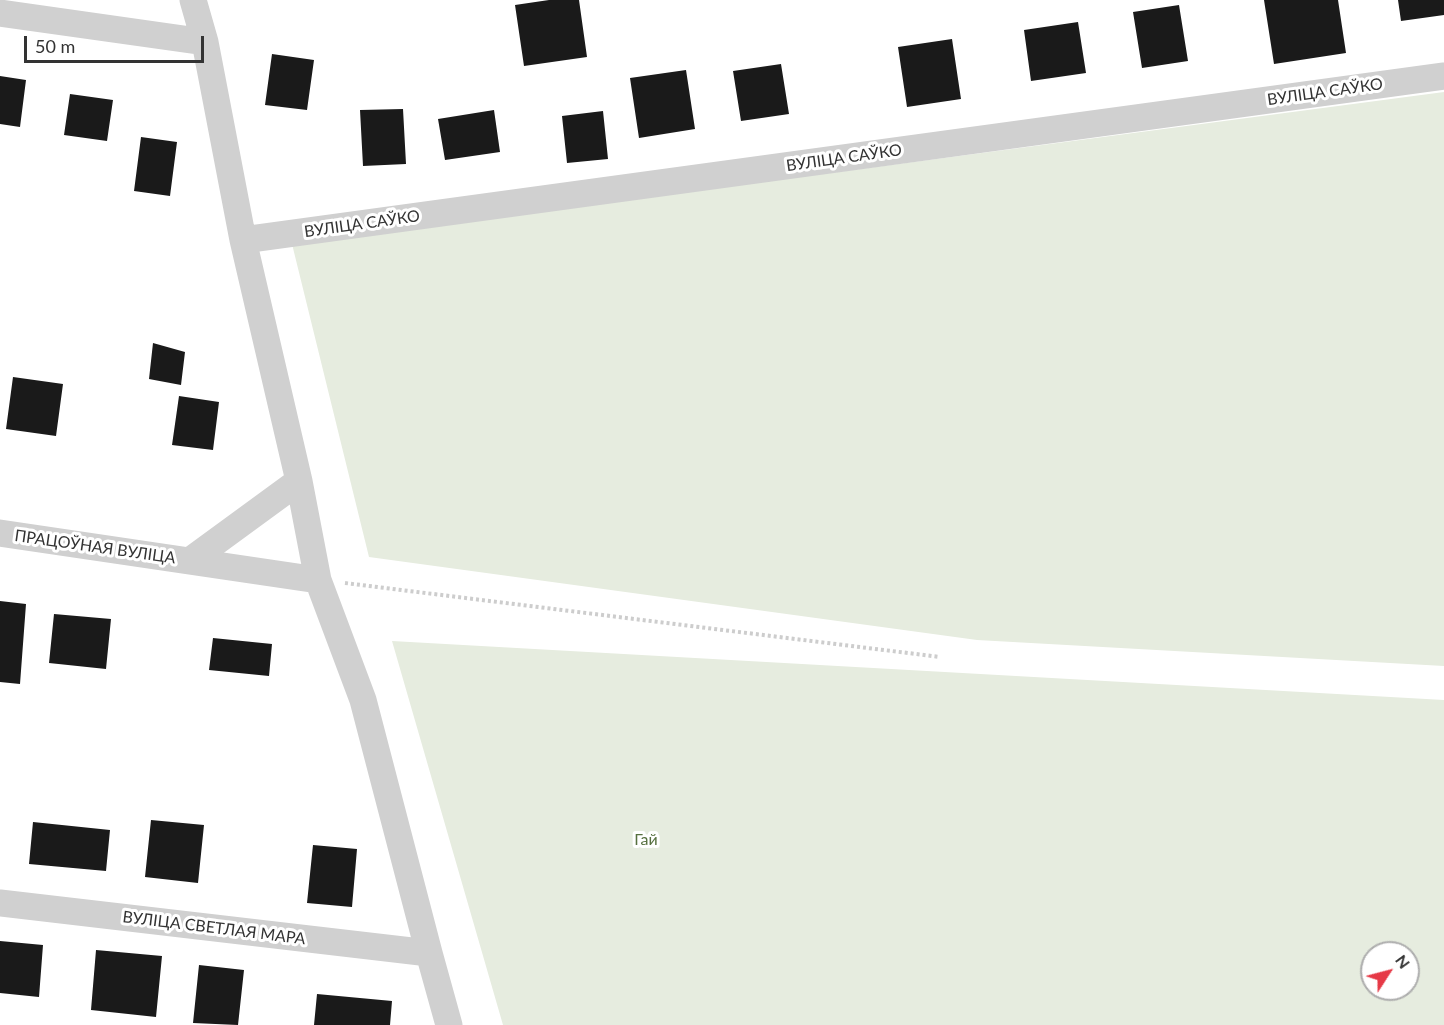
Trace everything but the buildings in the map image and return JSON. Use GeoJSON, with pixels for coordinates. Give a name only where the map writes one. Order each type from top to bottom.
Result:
{"type":"FeatureCollection","features":[{"type":"Feature","properties":{"kind":"street"},"geometry":{"type":"LineString","coordinates":[[193,0],[205,42],[243,240],[299,481],[318,580],[363,700],[449,1025]]}},
{"type":"Feature","properties":{"kind":"street"},"geometry":{"type":"LineString","coordinates":[[0,13],[205,42]]}},
{"type":"Feature","properties":{"kind":"street","name":"ВУЛІЦА САЎКО"},"geometry":{"type":"LineString","coordinates":[[243,240],[1444,76]]}},
{"type":"Feature","properties":{"kind":"street","name":"ПРАЦОЎНАЯ ВУЛІЦА"},"geometry":{"type":"LineString","coordinates":[[190,560],[299,481]]}},
{"type":"Feature","properties":{"kind":"street","name":"ПРАЦОЎНАЯ ВУЛІЦА"},"geometry":{"type":"LineString","coordinates":[[0,533],[318,580]]}},
{"type":"Feature","properties":{"kind":"street","name":"ВУЛІЦА СВЕТЛАЯ МАРА"},"geometry":{"type":"LineString","coordinates":[[0,903],[429,953]]}},
{"type":"Feature","properties":{"kind":"path"},"geometry":{"type":"LineString","coordinates":[[318,580],[940,657]]}},
{"type":"Feature","properties":{"kind":"green space"},"geometry":{"type":"Polygon","coordinates":[[[1444,92],[1444,666],[977,640],[369,557],[292,244],[1444,92]]]}},
{"type":"Feature","properties":{"kind":"green space","name":"Гай"},"geometry":{"type":"Polygon","coordinates":[[[392,641],[1444,700],[1444,1025],[503,1025],[392,641]]]}}]}
